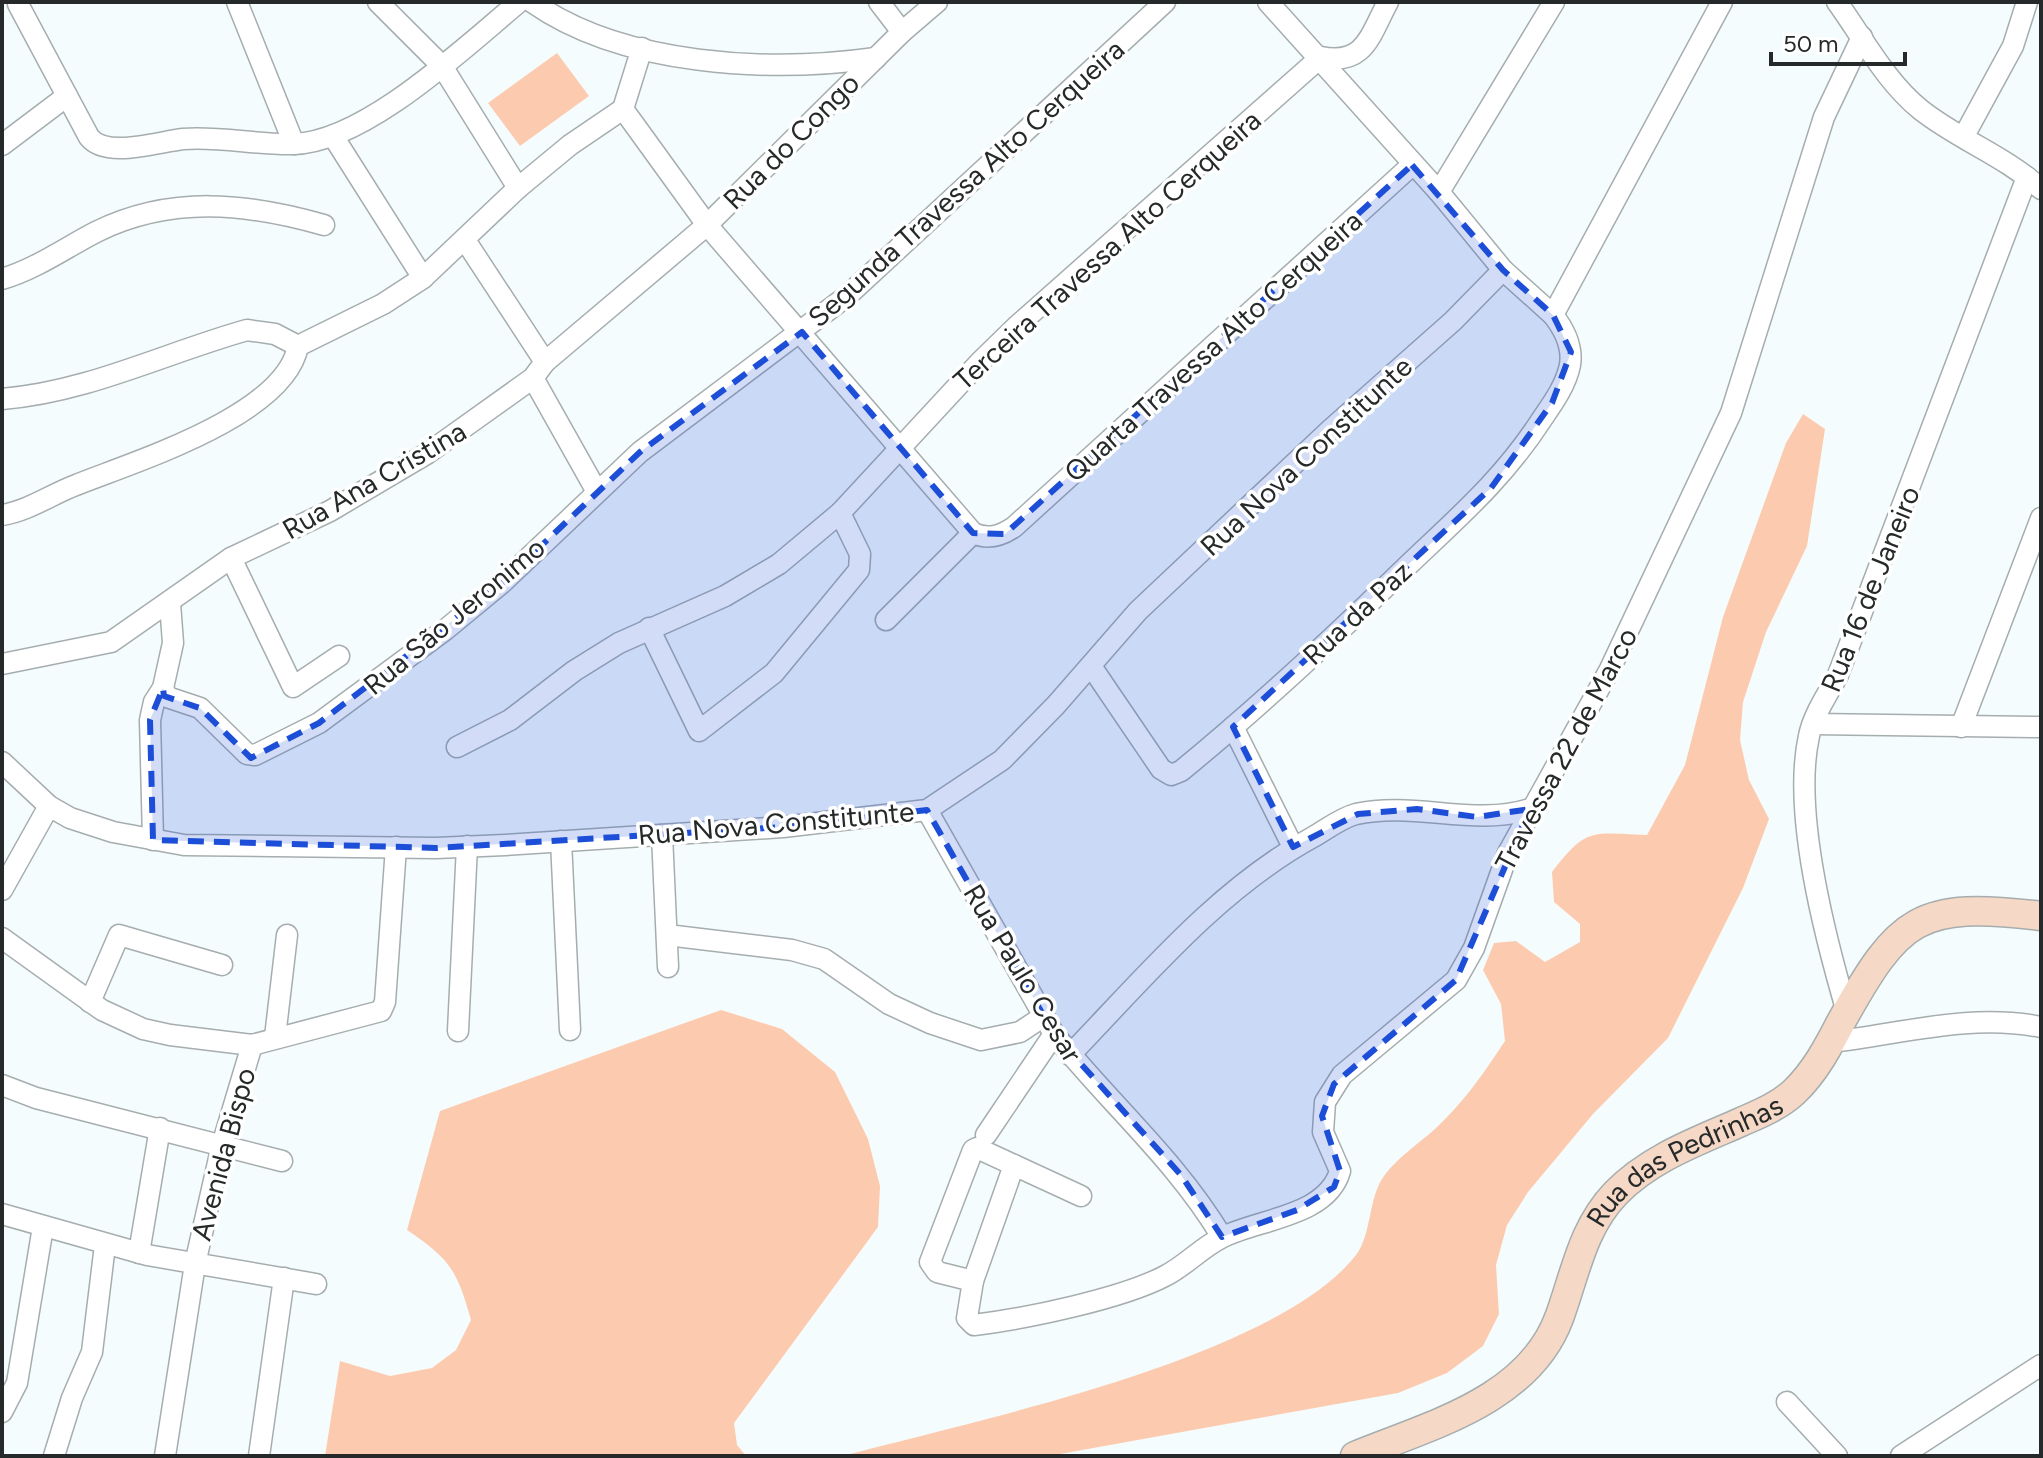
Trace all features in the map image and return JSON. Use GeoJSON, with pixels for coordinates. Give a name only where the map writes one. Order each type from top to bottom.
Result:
{"type":"FeatureCollection","features":[{"type":"Feature","properties":{"kind":"main road","name":"Rua das Pedrinhas"},"geometry":{"type":"LineString","coordinates":[[1355,1456],[1470,1408],[1517,1378],[1552,1334],[1583,1244],[1616,1193],[1656,1161],[1768,1110],[1792,1095],[1810,1075],[1891,942],[1923,918],[1964,910],[2041,916]]}},
{"type":"Feature","properties":{"kind":"street"},"geometry":{"type":"LineString","coordinates":[[237,2],[294,144]]}},
{"type":"Feature","properties":{"kind":"street"},"geometry":{"type":"LineString","coordinates":[[378,2],[442,66],[518,188]]}},
{"type":"Feature","properties":{"kind":"street"},"geometry":{"type":"LineString","coordinates":[[14,7],[89,137],[98,146],[209,138],[294,144],[333,136],[373,115],[442,66],[519,2]]}},
{"type":"Feature","properties":{"kind":"street","name":"Rua do Congo"},"geometry":{"type":"LineString","coordinates":[[532,2],[584,30],[642,48],[767,66],[816,66],[876,58]]}},
{"type":"Feature","properties":{"kind":"street"},"geometry":{"type":"LineString","coordinates":[[879,2],[902,32]]}},
{"type":"Feature","properties":{"kind":"street","name":"Rua do Congo"},"geometry":{"type":"LineString","coordinates":[[707,225],[902,32],[937,2]]}},
{"type":"Feature","properties":{"kind":"street","name":"Segunda Travessa Alto Cerqueira"},"geometry":{"type":"LineString","coordinates":[[802,332],[847,296],[1165,2]]}},
{"type":"Feature","properties":{"kind":"street"},"geometry":{"type":"LineString","coordinates":[[1268,2],[1321,57],[1503,270],[1553,315],[1722,2]]}},
{"type":"Feature","properties":{"kind":"street"},"geometry":{"type":"LineString","coordinates":[[1321,57],[1343,62],[1360,52],[1388,2]]}},
{"type":"Feature","properties":{"kind":"street"},"geometry":{"type":"LineString","coordinates":[[1439,192],[1484,124],[1554,2]]}},
{"type":"Feature","properties":{"kind":"street"},"geometry":{"type":"LineString","coordinates":[[1837,2],[1908,98],[2034,183]]}},
{"type":"Feature","properties":{"kind":"street"},"geometry":{"type":"LineString","coordinates":[[1964,136],[2013,46],[2027,2]]}},
{"type":"Feature","properties":{"kind":"street","name":"Travessa 22 de Marco"},"geometry":{"type":"LineString","coordinates":[[973,1281],[967,1318],[974,1325],[1008,1321],[1152,1282],[1222,1237],[1297,1210],[1334,1187],[1340,1171],[1323,1132],[1322,1116],[1334,1084],[1456,980],[1474,948],[1499,874],[1530,809],[1610,669],[1731,413],[1824,117],[1862,37]]}},
{"type":"Feature","properties":{"kind":"street"},"geometry":{"type":"LineString","coordinates":[[2,515],[171,448],[231,418],[281,376],[291,364],[298,346],[383,304],[423,278],[518,188],[570,145],[623,109],[642,48]]}},
{"type":"Feature","properties":{"kind":"street","name":"Terceira Travessa Alto Cerqueira"},"geometry":{"type":"LineString","coordinates":[[457,747],[510,720],[574,671],[649,628],[763,575],[840,513],[898,448],[1018,325],[1321,57]]}},
{"type":"Feature","properties":{"kind":"street"},"geometry":{"type":"LineString","coordinates":[[2,145],[67,96]]}},
{"type":"Feature","properties":{"kind":"street"},"geometry":{"type":"LineString","coordinates":[[623,109],[707,225],[973,533],[886,620]]}},
{"type":"Feature","properties":{"kind":"street"},"geometry":{"type":"LineString","coordinates":[[333,136],[423,278]]}},
{"type":"Feature","properties":{"kind":"street","name":"Quarta Travessa Alto Cerqueira"},"geometry":{"type":"LineString","coordinates":[[973,533],[988,538],[1014,527],[1412,165]]}},
{"type":"Feature","properties":{"kind":"street","name":"Rua 16 de Janeiro"},"geometry":{"type":"LineString","coordinates":[[1847,1012],[1824,915],[1802,791],[1813,724],[1838,675],[2034,183]]}},
{"type":"Feature","properties":{"kind":"street"},"geometry":{"type":"LineString","coordinates":[[2,279],[49,259],[99,231],[174,208],[233,205],[324,225]]}},
{"type":"Feature","properties":{"kind":"street","name":"Rua Ana Cristina"},"geometry":{"type":"LineString","coordinates":[[2,664],[111,642],[231,558],[330,511],[417,460],[539,370],[707,225]]}},
{"type":"Feature","properties":{"kind":"street"},"geometry":{"type":"LineString","coordinates":[[465,240],[539,370],[596,490]]}},
{"type":"Feature","properties":{"kind":"street","name":"Rua Nova Constitunte"},"geometry":{"type":"LineString","coordinates":[[2,762],[49,806],[92,826],[184,845],[467,846],[783,827],[927,810],[950,798],[1002,760],[1138,611],[1503,270]]}},
{"type":"Feature","properties":{"kind":"street","name":"Rua da Paz"},"geometry":{"type":"LineString","coordinates":[[1091,666],[1166,774],[1181,771],[1233,727],[1491,488],[1512,463],[1552,403],[1570,367],[1571,352],[1565,332],[1553,315]]}},
{"type":"Feature","properties":{"kind":"street"},"geometry":{"type":"LineString","coordinates":[[2,399],[75,387],[247,330],[275,334],[298,346]]}},
{"type":"Feature","properties":{"kind":"street","name":"Rua São Jeronimo"},"geometry":{"type":"LineString","coordinates":[[163,688],[167,697],[200,708],[240,749],[255,755],[319,723],[402,665],[503,582],[596,490],[640,452],[802,332]]}},
{"type":"Feature","properties":{"kind":"street"},"geometry":{"type":"LineString","coordinates":[[649,628],[699,731],[774,673],[859,570],[860,554],[840,513]]}},
{"type":"Feature","properties":{"kind":"street"},"geometry":{"type":"LineString","coordinates":[[1961,727],[2041,518]]}},
{"type":"Feature","properties":{"kind":"street"},"geometry":{"type":"LineString","coordinates":[[231,558],[293,687],[339,656]]}},
{"type":"Feature","properties":{"kind":"street"},"geometry":{"type":"LineString","coordinates":[[153,840],[150,720],[154,702],[163,688],[173,643],[170,603]]}},
{"type":"Feature","properties":{"kind":"street"},"geometry":{"type":"LineString","coordinates":[[1813,724],[2041,727]]}},
{"type":"Feature","properties":{"kind":"street"},"geometry":{"type":"LineString","coordinates":[[1233,727],[1293,847]]}},
{"type":"Feature","properties":{"kind":"street"},"geometry":{"type":"LineString","coordinates":[[2,890],[49,806]]}},
{"type":"Feature","properties":{"kind":"street"},"geometry":{"type":"LineString","coordinates":[[1070,1055],[1229,895],[1293,847],[1358,814],[1417,809],[1477,817],[1530,809]]}},
{"type":"Feature","properties":{"kind":"street","name":"Rua Paulo Cesar"},"geometry":{"type":"LineString","coordinates":[[927,810],[1049,1025],[1070,1055],[1181,1175],[1222,1237]]}},
{"type":"Feature","properties":{"kind":"street"},"geometry":{"type":"LineString","coordinates":[[662,835],[668,967]]}},
{"type":"Feature","properties":{"kind":"street"},"geometry":{"type":"LineString","coordinates":[[561,841],[570,1030]]}},
{"type":"Feature","properties":{"kind":"street"},"geometry":{"type":"LineString","coordinates":[[458,1031],[467,846]]}},
{"type":"Feature","properties":{"kind":"street"},"geometry":{"type":"LineString","coordinates":[[2,938],[90,1002],[143,1029],[252,1045],[275,1037],[370,1017],[381,1011],[385,1002],[396,847]]}},
{"type":"Feature","properties":{"kind":"street"},"geometry":{"type":"LineString","coordinates":[[90,1002],[119,935],[222,965]]}},
{"type":"Feature","properties":{"kind":"street"},"geometry":{"type":"LineString","coordinates":[[275,1037],[287,935]]}},
{"type":"Feature","properties":{"kind":"street"},"geometry":{"type":"LineString","coordinates":[[667,935],[792,950],[824,959],[889,1004],[930,1023],[981,1040],[1049,1025]]}},
{"type":"Feature","properties":{"kind":"street"},"geometry":{"type":"LineString","coordinates":[[1831,1042],[1970,1020],[2009,1020],[2041,1027]]}},
{"type":"Feature","properties":{"kind":"street"},"geometry":{"type":"LineString","coordinates":[[1014,1165],[973,1281],[937,1272],[930,1262],[970,1154],[981,1142],[1049,1025]]}},
{"type":"Feature","properties":{"kind":"street","name":"Avenida Bispo"},"geometry":{"type":"LineString","coordinates":[[165,1456],[195,1264],[222,1145],[252,1045]]}},
{"type":"Feature","properties":{"kind":"street"},"geometry":{"type":"LineString","coordinates":[[2,1085],[36,1098],[282,1161]]}},
{"type":"Feature","properties":{"kind":"street"},"geometry":{"type":"LineString","coordinates":[[139,1253],[160,1128]]}},
{"type":"Feature","properties":{"kind":"street"},"geometry":{"type":"LineString","coordinates":[[981,1142],[1014,1165],[1081,1196]]}},
{"type":"Feature","properties":{"kind":"street"},"geometry":{"type":"LineString","coordinates":[[2,1214],[139,1253],[316,1284]]}},
{"type":"Feature","properties":{"kind":"street"},"geometry":{"type":"LineString","coordinates":[[2,1412],[17,1383],[43,1227]]}},
{"type":"Feature","properties":{"kind":"street"},"geometry":{"type":"LineString","coordinates":[[54,1456],[72,1398],[92,1352],[105,1245]]}},
{"type":"Feature","properties":{"kind":"street"},"geometry":{"type":"LineString","coordinates":[[259,1456],[284,1278]]}},
{"type":"Feature","properties":{"kind":"street"},"geometry":{"type":"LineString","coordinates":[[1901,1456],[2041,1365]]}},
{"type":"Feature","properties":{"kind":"street"},"geometry":{"type":"LineString","coordinates":[[1787,1402],[1837,1456]]}},
{"type":"Feature","properties":{"kind":"highlighted area"},"geometry":{"type":"Polygon","coordinates":[[[1412,165],[1503,270],[1553,315],[1571,352],[1552,403],[1491,488],[1233,727],[1293,847],[1358,814],[1417,809],[1477,817],[1530,809],[1456,980],[1334,1084],[1322,1116],[1340,1171],[1334,1187],[1297,1210],[1222,1237],[1181,1175],[1054,1034],[927,810],[783,827],[436,848],[153,840],[150,720],[163,688],[164,696],[200,708],[251,758],[319,723],[503,582],[640,452],[802,332],[973,533],[1005,534],[1412,165]]]}},
{"type":"Feature","properties":{"kind":"shaded area"},"geometry":{"type":"Polygon","coordinates":[[[557,53],[589,96],[520,146],[488,103],[557,53]]]}},
{"type":"Feature","properties":{"kind":"shaded area"},"geometry":{"type":"Polygon","coordinates":[[[1803,414],[1825,429],[1807,546],[1766,632],[1743,702],[1740,740],[1749,780],[1769,819],[1743,888],[1668,1038],[1593,1114],[1528,1192],[1507,1225],[1496,1265],[1499,1314],[1483,1346],[1447,1373],[1398,1393],[1049,1456],[843,1456],[1041,1404],[1192,1355],[1260,1325],[1316,1292],[1356,1255],[1365,1237],[1375,1195],[1384,1176],[1454,1109],[1505,1041],[1501,1004],[1483,970],[1494,943],[1516,941],[1545,962],[1580,942],[1580,924],[1554,902],[1552,872],[1574,847],[1592,836],[1614,833],[1647,835],[1685,765],[1723,617],[1786,443],[1803,414]]]}},
{"type":"Feature","properties":{"kind":"shaded area"},"geometry":{"type":"Polygon","coordinates":[[[721,1010],[782,1029],[835,1072],[868,1139],[880,1186],[878,1227],[734,1423],[737,1445],[746,1456],[325,1456],[340,1361],[390,1376],[432,1368],[456,1350],[471,1320],[450,1267],[433,1249],[407,1230],[440,1111],[721,1010]]]}}]}
